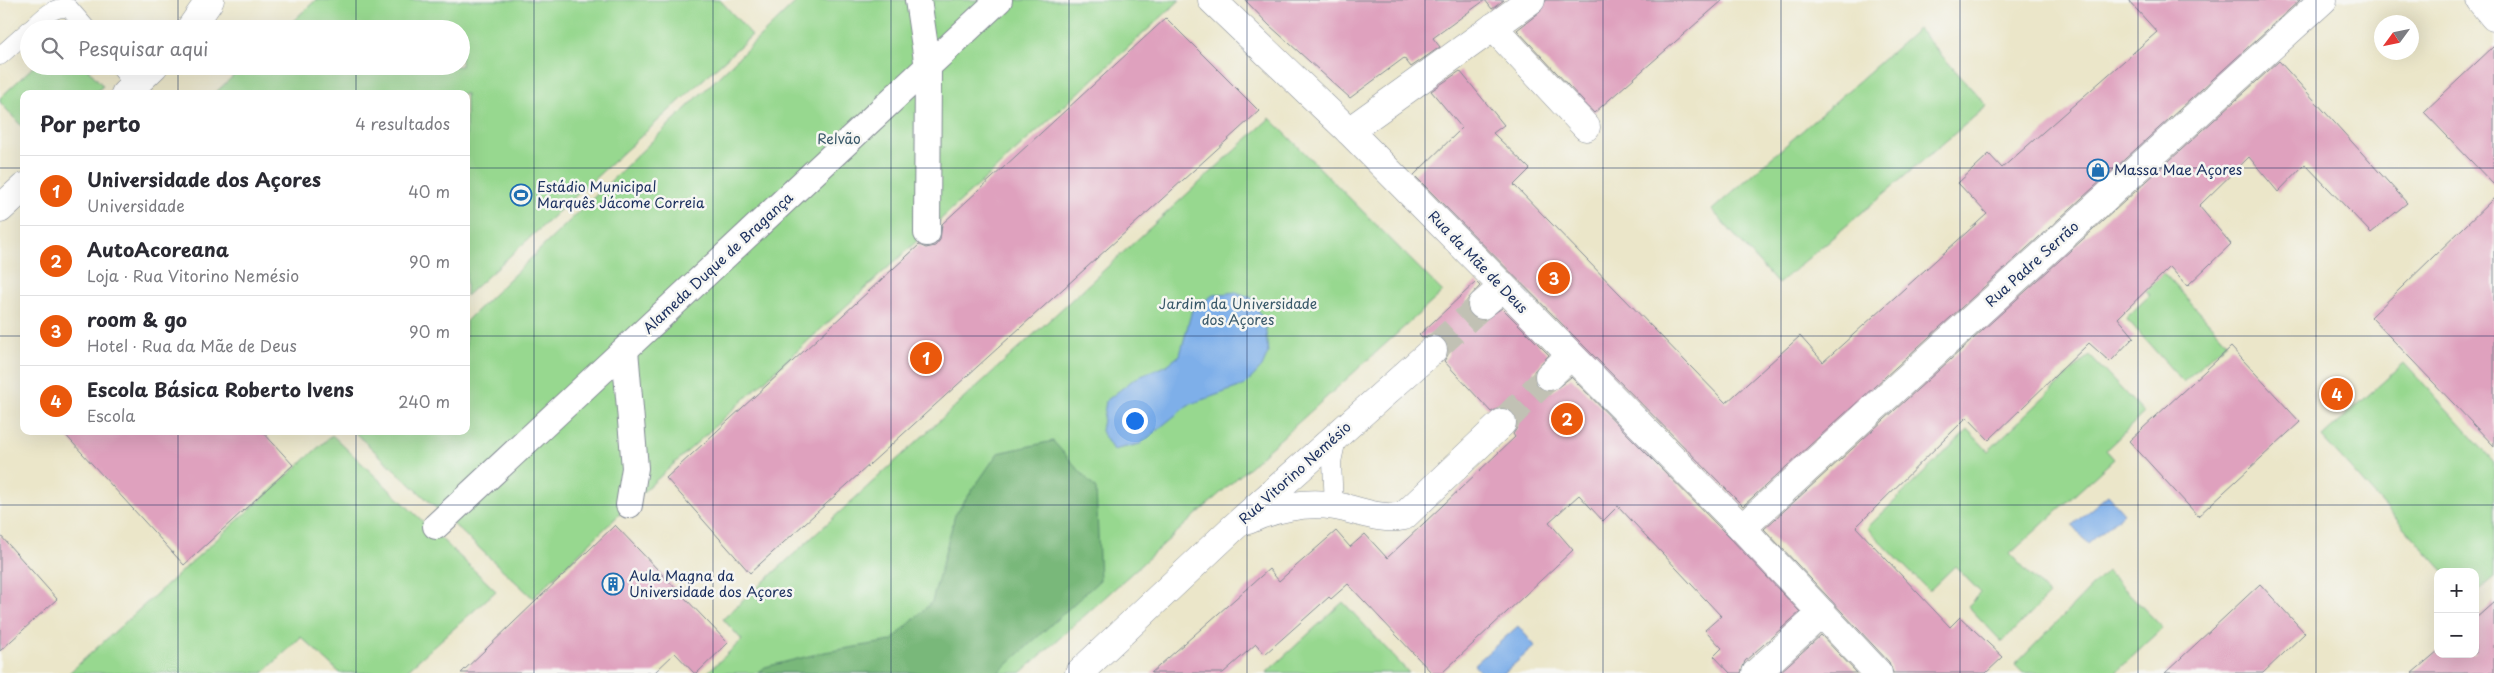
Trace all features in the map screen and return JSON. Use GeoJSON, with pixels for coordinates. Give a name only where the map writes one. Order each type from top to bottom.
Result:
{"type":"FeatureCollection","features":[{"type":"Feature","properties":{"kind":"street"},"geometry":{"type":"LineString","coordinates":[[196,20],[210,0]]}},
{"type":"Feature","properties":{"kind":"street"},"geometry":{"type":"LineString","coordinates":[[918,0],[928,67],[927,233]]}},
{"type":"Feature","properties":{"kind":"street","name":"Alameda Duque de Bragança"},"geometry":{"type":"LineString","coordinates":[[436,526],[999,0]]}},
{"type":"Feature","properties":{"kind":"street","name":"Rua da Mãe de Deus"},"geometry":{"type":"LineString","coordinates":[[1212,0],[1349,131],[1742,528],[1878,673]]}},
{"type":"Feature","properties":{"kind":"street"},"geometry":{"type":"LineString","coordinates":[[1349,131],[1531,0]]}},
{"type":"Feature","properties":{"kind":"street","name":"Rua Padre Serrão"},"geometry":{"type":"LineString","coordinates":[[1742,528],[2323,0]]}},
{"type":"Feature","properties":{"kind":"street"},"geometry":{"type":"LineString","coordinates":[[2480,0],[2494,17]]}},
{"type":"Feature","properties":{"kind":"street"},"geometry":{"type":"LineString","coordinates":[[1493,27],[1586,127]]}},
{"type":"Feature","properties":{"kind":"street"},"geometry":{"type":"LineString","coordinates":[[126,82],[138,75]]}},
{"type":"Feature","properties":{"kind":"street"},"geometry":{"type":"LineString","coordinates":[[0,209],[20,192]]}},
{"type":"Feature","properties":{"kind":"street"},"geometry":{"type":"LineString","coordinates":[[1482,305],[1503,287]]}},
{"type":"Feature","properties":{"kind":"street"},"geometry":{"type":"LineString","coordinates":[[625,350],[635,468],[629,505]]}},
{"type":"Feature","properties":{"kind":"street","name":"Rua Vitorino Nemésio"},"geometry":{"type":"LineString","coordinates":[[1233,528],[1433,350]]}},
{"type":"Feature","properties":{"kind":"street"},"geometry":{"type":"LineString","coordinates":[[1549,376],[1570,356]]}},
{"type":"Feature","properties":{"kind":"street","name":"Rua Vitorino Nemésio"},"geometry":{"type":"LineString","coordinates":[[1233,528],[1263,513],[1293,506],[1334,506],[1379,517],[1392,518],[1404,516],[1502,423]]}},
{"type":"Feature","properties":{"kind":"street"},"geometry":{"type":"LineString","coordinates":[[1079,673],[1233,528]]}},
{"type":"Feature","properties":{"kind":"street"},"geometry":{"type":"LineString","coordinates":[[1756,673],[1822,613]]}},
{"type":"Feature","properties":{"kind":"lane"},"geometry":{"type":"LineString","coordinates":[[41,20],[51,11],[60,7],[69,8],[79,20]]}},
{"type":"Feature","properties":{"kind":"lane"},"geometry":{"type":"LineString","coordinates":[[0,56],[20,39]]}},
{"type":"Feature","properties":{"kind":"lane"},"geometry":{"type":"LineString","coordinates":[[1334,506],[1332,462],[1338,434]]}},
{"type":"Feature","properties":{"kind":"green space","name":"Estádio Municipal Marquês Jácome Correia"},"geometry":{"type":"Polygon","coordinates":[[[316,0],[720,0],[752,35],[470,292],[470,90],[218,90],[234,75],[470,75],[470,20],[294,20],[316,0]]]}},
{"type":"Feature","properties":{"kind":"green space","name":"Relvão"},"geometry":{"type":"Polygon","coordinates":[[[798,0],[1180,0],[629,505],[533,598],[357,435],[470,435],[470,317],[798,0]]]}},
{"type":"Feature","properties":{"kind":"green space"},"geometry":{"type":"Polygon","coordinates":[[[1918,29],[1987,106],[1778,284],[1712,210],[1918,29]]]}},
{"type":"Feature","properties":{"kind":"green space"},"geometry":{"type":"Polygon","coordinates":[[[24,75],[93,75],[103,86],[98,90],[20,90],[20,124],[0,102],[0,98],[24,75]]]}},
{"type":"Feature","properties":{"kind":"green space","name":"Jardim da Universidade dos Açores"},"geometry":{"type":"Polygon","coordinates":[[[1270,118],[1443,292],[1021,673],[707,673],[742,640],[723,619],[1270,118]]]}},
{"type":"Feature","properties":{"kind":"green space"},"geometry":{"type":"Polygon","coordinates":[[[2140,247],[2227,342],[2183,382],[2126,318],[2150,295],[2123,264],[2140,247]]]}},
{"type":"Feature","properties":{"kind":"green space"},"geometry":{"type":"Polygon","coordinates":[[[2089,355],[2144,413],[2106,450],[2114,459],[2010,554],[2049,595],[2002,642],[1968,606],[1981,593],[1955,566],[1929,591],[1867,528],[1968,430],[1988,451],[2089,355]]]}},
{"type":"Feature","properties":{"kind":"green space"},"geometry":{"type":"Polygon","coordinates":[[[2404,363],[2494,462],[2494,577],[2479,590],[2479,568],[2440,568],[2322,437],[2404,363]]]}},
{"type":"Feature","properties":{"kind":"green space"},"geometry":{"type":"Polygon","coordinates":[[[332,435],[496,591],[404,673],[340,673],[301,637],[263,673],[69,673],[332,435]]]}},
{"type":"Feature","properties":{"kind":"green space"},"geometry":{"type":"Polygon","coordinates":[[[1053,441],[1096,489],[1100,580],[998,673],[758,673],[765,667],[825,652],[891,641],[932,602],[955,515],[998,453],[1053,441]]]}},
{"type":"Feature","properties":{"kind":"green space"},"geometry":{"type":"Polygon","coordinates":[[[2107,571],[2163,628],[2115,673],[2023,673],[2015,665],[2107,571]]]}},
{"type":"Feature","properties":{"kind":"green space"},"geometry":{"type":"Polygon","coordinates":[[[1343,602],[1409,673],[1266,673],[1343,602]]]}},
{"type":"Feature","properties":{"kind":"water"},"geometry":{"type":"Polygon","coordinates":[[[1236,292],[1252,298],[1265,323],[1268,353],[1262,367],[1245,385],[1188,405],[1140,444],[1113,450],[1101,431],[1106,401],[1134,379],[1167,365],[1180,355],[1192,310],[1213,295],[1236,292]]]}},
{"type":"Feature","properties":{"kind":"water"},"geometry":{"type":"Polygon","coordinates":[[[2108,495],[2124,513],[2088,544],[2072,525],[2108,495]]]}},
{"type":"Feature","properties":{"kind":"water"},"geometry":{"type":"Polygon","coordinates":[[[1518,626],[1535,646],[1504,673],[1481,673],[1474,665],[1518,626]]]}},
{"type":"Feature","properties":{"kind":"building"},"geometry":{"type":"Polygon","coordinates":[[[1245,0],[1485,0],[1433,38],[1440,47],[1411,67],[1404,58],[1350,98],[1269,25],[1245,0]]]}},
{"type":"Feature","properties":{"kind":"building"},"geometry":{"type":"Polygon","coordinates":[[[1485,0],[1504,0],[1492,9],[1485,0]]]}},
{"type":"Feature","properties":{"kind":"building"},"geometry":{"type":"Polygon","coordinates":[[[1546,0],[1723,0],[1594,113],[1517,30],[1540,12],[1546,0]]]}},
{"type":"Feature","properties":{"kind":"building"},"geometry":{"type":"Polygon","coordinates":[[[2128,0],[2300,0],[1743,506],[1414,175],[1462,128],[1431,91],[1460,71],[1504,125],[1493,133],[1530,169],[1514,185],[1726,403],[1800,336],[1823,362],[1987,214],[1958,183],[1989,154],[2002,168],[2157,32],[2128,0]]]}},
{"type":"Feature","properties":{"kind":"building"},"geometry":{"type":"Polygon","coordinates":[[[1166,18],[1259,111],[750,573],[666,478],[919,245],[926,248],[935,246],[940,240],[942,224],[1166,18]]]}},
{"type":"Feature","properties":{"kind":"building"},"geometry":{"type":"Polygon","coordinates":[[[2494,46],[2494,185],[2424,112],[2494,46]]]}},
{"type":"Feature","properties":{"kind":"building"},"geometry":{"type":"Polygon","coordinates":[[[2279,61],[2407,203],[2371,233],[2305,164],[2278,192],[2249,157],[2199,206],[2231,244],[2187,286],[2170,267],[2118,318],[2134,337],[2110,362],[2089,343],[1989,440],[1967,417],[1856,527],[1950,627],[1960,617],[2003,657],[1986,673],[1893,673],[1889,662],[1764,529],[2279,61]]]}},
{"type":"Feature","properties":{"kind":"building"},"geometry":{"type":"Polygon","coordinates":[[[2494,198],[2494,446],[2371,317],[2494,198]]]}},
{"type":"Feature","properties":{"kind":"building"},"geometry":{"type":"Polygon","coordinates":[[[1476,282],[1480,286],[1467,300],[1470,316],[1477,320],[1485,320],[1502,308],[1549,355],[1534,371],[1534,380],[1538,387],[1545,391],[1553,391],[1571,377],[1731,539],[1800,612],[1745,661],[1741,673],[1730,673],[1714,656],[1722,648],[1705,630],[1721,616],[1618,506],[1603,521],[1579,495],[1549,522],[1573,550],[1442,673],[1432,673],[1348,584],[1331,599],[1329,597],[1265,654],[1256,644],[1223,673],[1151,673],[1269,569],[1279,581],[1336,531],[1350,547],[1365,534],[1387,558],[1515,437],[1513,434],[1517,428],[1517,420],[1514,413],[1506,408],[1499,408],[1491,412],[1444,361],[1448,355],[1448,347],[1444,339],[1437,335],[1429,335],[1422,338],[1419,335],[1476,282]]]}},
{"type":"Feature","properties":{"kind":"building"},"geometry":{"type":"Polygon","coordinates":[[[2231,347],[2300,422],[2198,516],[2129,441],[2231,347]]]}},
{"type":"Feature","properties":{"kind":"building"},"geometry":{"type":"Polygon","coordinates":[[[66,435],[266,435],[293,465],[184,565],[66,435]]]}},
{"type":"Feature","properties":{"kind":"building","name":"Aula Magna da Universidade dos Açores"},"geometry":{"type":"Polygon","coordinates":[[[615,525],[728,643],[697,673],[694,673],[675,653],[654,673],[461,673],[615,525]]]}},
{"type":"Feature","properties":{"kind":"building"},"geometry":{"type":"Polygon","coordinates":[[[0,535],[57,599],[0,651],[0,535]]]}},
{"type":"Feature","properties":{"kind":"building"},"geometry":{"type":"Polygon","coordinates":[[[2260,584],[2305,633],[2263,673],[2165,673],[2260,584]]]}},
{"type":"Feature","properties":{"kind":"building"},"geometry":{"type":"Polygon","coordinates":[[[2494,602],[2494,673],[2412,673],[2434,654],[2434,658],[2479,658],[2479,615],[2494,602]]]}},
{"type":"Feature","properties":{"kind":"building"},"geometry":{"type":"Polygon","coordinates":[[[1821,635],[1857,673],[1779,673],[1821,635]]]}},
{"type":"Feature","properties":{"kind":"tunnel"},"geometry":{"type":"LineString","coordinates":[[1433,350],[1482,305]]}},
{"type":"Feature","properties":{"kind":"tunnel"},"geometry":{"type":"LineString","coordinates":[[1502,423],[1549,376]]}},
{"type":"Feature","properties":{"kind":"place","name":"Massa Mae Açores"},"geometry":{"type":"Point","coordinates":[2098,170]}},
{"type":"Feature","properties":{"kind":"place","name":"Estádio Municipal Marquês Jácome Correia"},"geometry":{"type":"Point","coordinates":[521,195]}},
{"type":"Feature","properties":{"kind":"place","name":"room & go"},"geometry":{"type":"Point","coordinates":[1554,278]}},
{"type":"Feature","properties":{"kind":"place","name":"Universidade dos Açores"},"geometry":{"type":"Point","coordinates":[926,358]}},
{"type":"Feature","properties":{"kind":"place","name":"Escola Básica Roberto Ivens"},"geometry":{"type":"Point","coordinates":[2337,394]}},
{"type":"Feature","properties":{"kind":"place","name":"AutoAcoreana"},"geometry":{"type":"Point","coordinates":[1567,419]}},
{"type":"Feature","properties":{"kind":"place","name":"Aula Magna da Universidade dos Açores"},"geometry":{"type":"Point","coordinates":[613,584]}}]}
